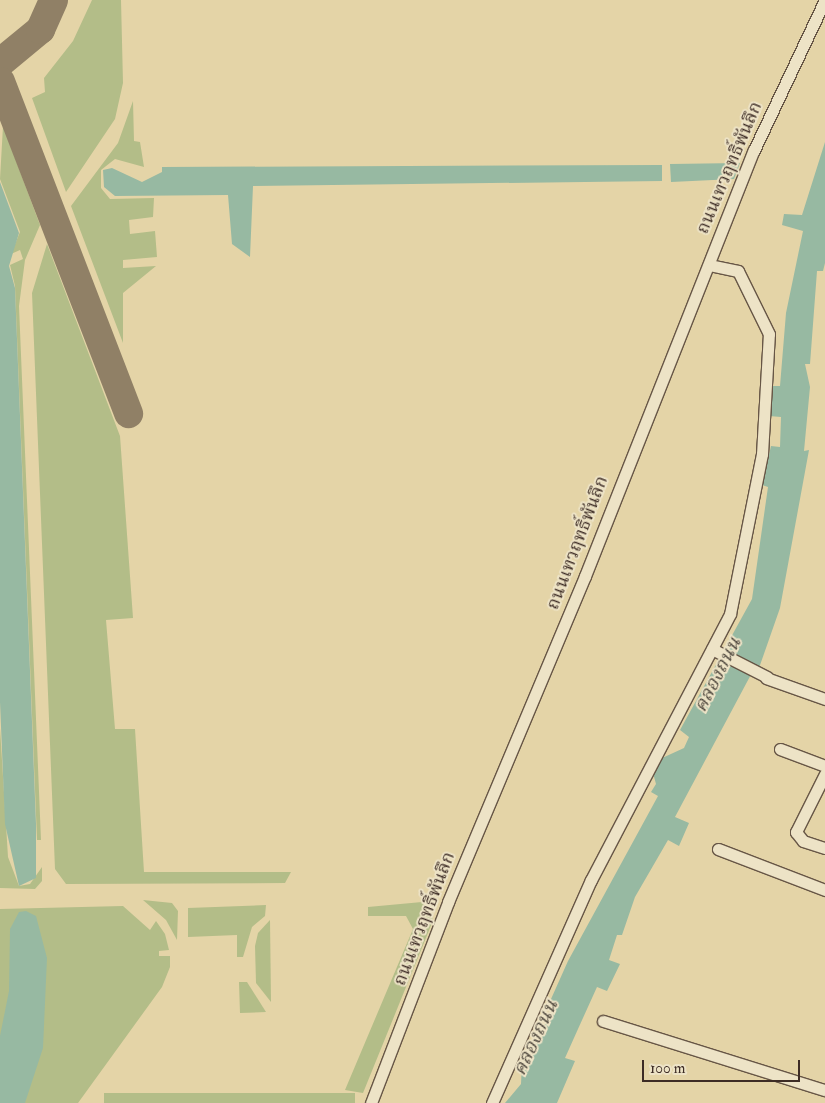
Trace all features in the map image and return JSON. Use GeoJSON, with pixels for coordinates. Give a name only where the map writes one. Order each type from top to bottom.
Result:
{"type":"FeatureCollection","features":[{"type":"Feature","properties":{"kind":"street","name":"ถนนเทวฤทธิ์พันลึก"},"geometry":{"type":"LineString","coordinates":[[371,1103],[448,902],[585,576],[754,150],[825,0]]}},
{"type":"Feature","properties":{"kind":"street"},"geometry":{"type":"LineString","coordinates":[[492,1103],[591,880],[730,614],[753,509],[762,454],[769,334],[738,271],[709,265]]}},
{"type":"Feature","properties":{"kind":"street"},"geometry":{"type":"LineString","coordinates":[[712,649],[763,675],[825,699]]}},
{"type":"Feature","properties":{"kind":"street"},"geometry":{"type":"LineString","coordinates":[[780,749],[825,766]]}},
{"type":"Feature","properties":{"kind":"street"},"geometry":{"type":"LineString","coordinates":[[825,774],[796,832],[803,841],[825,848]]}},
{"type":"Feature","properties":{"kind":"street"},"geometry":{"type":"LineString","coordinates":[[718,849],[825,890]]}},
{"type":"Feature","properties":{"kind":"street"},"geometry":{"type":"LineString","coordinates":[[603,1021],[825,1090]]}},
{"type":"Feature","properties":{"kind":"shaded area"},"geometry":{"type":"Polygon","coordinates":[[[92,0],[121,0],[123,83],[115,119],[66,192],[32,98],[45,92],[44,78],[73,41],[92,0]]]}},
{"type":"Feature","properties":{"kind":"shaded area"},"geometry":{"type":"Polygon","coordinates":[[[133,101],[134,141],[140,142],[144,167],[115,159],[101,170],[101,188],[110,199],[154,198],[153,217],[129,220],[130,234],[155,231],[157,257],[123,260],[123,268],[156,266],[123,293],[123,343],[71,206],[118,143],[133,101]]]}},
{"type":"Feature","properties":{"kind":"shaded area"},"geometry":{"type":"Polygon","coordinates":[[[3,126],[40,225],[25,260],[19,306],[41,840],[37,840],[15,286],[10,265],[23,259],[20,250],[11,254],[20,232],[0,179],[3,126]]]}},
{"type":"Feature","properties":{"kind":"shaded area"},"geometry":{"type":"Polygon","coordinates":[[[47,244],[120,436],[133,618],[106,620],[115,729],[135,729],[144,872],[291,872],[285,883],[66,884],[55,869],[32,293],[47,244]]]}},
{"type":"Feature","properties":{"kind":"shaded area"},"geometry":{"type":"Polygon","coordinates":[[[0,728],[8,857],[19,886],[30,884],[42,867],[42,881],[35,889],[0,888],[0,728]]]}},
{"type":"Feature","properties":{"kind":"shaded area"},"geometry":{"type":"Polygon","coordinates":[[[143,900],[172,903],[178,911],[177,940],[166,920],[143,900]]]}},
{"type":"Feature","properties":{"kind":"shaded area"},"geometry":{"type":"Polygon","coordinates":[[[422,902],[433,914],[432,923],[363,1093],[345,1090],[413,929],[406,916],[368,916],[368,907],[422,902]]]}},
{"type":"Feature","properties":{"kind":"shaded area"},"geometry":{"type":"Polygon","coordinates":[[[266,905],[265,916],[252,927],[243,957],[237,957],[237,935],[188,937],[188,908],[266,905]]]}},
{"type":"Feature","properties":{"kind":"shaded area"},"geometry":{"type":"Polygon","coordinates":[[[123,906],[150,930],[156,921],[165,934],[169,950],[159,951],[159,956],[170,956],[170,967],[162,987],[78,1103],[0,1103],[0,909],[123,906]]]}},
{"type":"Feature","properties":{"kind":"shaded area"},"geometry":{"type":"Polygon","coordinates":[[[270,920],[271,1002],[256,983],[255,946],[258,933],[270,920]]]}},
{"type":"Feature","properties":{"kind":"shaded area"},"geometry":{"type":"Polygon","coordinates":[[[239,982],[247,982],[266,1012],[240,1013],[239,982]]]}},
{"type":"Feature","properties":{"kind":"shaded area"},"geometry":{"type":"Polygon","coordinates":[[[104,1093],[355,1093],[355,1103],[104,1103],[104,1093]]]}},
{"type":"Feature","properties":{"kind":"water","name":"คลองถนน"},"geometry":{"type":"Polygon","coordinates":[[[825,142],[825,263],[823,271],[817,271],[810,364],[805,364],[810,387],[804,451],[809,450],[780,608],[759,668],[755,667],[675,817],[689,823],[679,846],[668,840],[635,897],[622,935],[617,935],[609,960],[620,964],[607,991],[597,987],[565,1058],[575,1061],[557,1103],[505,1103],[521,1084],[522,1062],[553,1011],[547,1008],[568,961],[658,796],[651,792],[656,784],[653,773],[660,759],[684,748],[689,737],[680,730],[752,599],[768,487],[762,485],[771,446],[780,447],[781,417],[769,416],[772,386],[780,386],[786,313],[803,231],[782,225],[784,214],[802,215],[825,142]]]}},
{"type":"Feature","properties":{"kind":"water"},"geometry":{"type":"Polygon","coordinates":[[[740,163],[734,179],[671,182],[670,164],[740,163]]]}},
{"type":"Feature","properties":{"kind":"water"},"geometry":{"type":"Polygon","coordinates":[[[662,165],[662,181],[253,186],[250,257],[232,244],[228,195],[115,196],[104,187],[103,170],[112,168],[142,182],[162,172],[162,167],[662,165]]]}},
{"type":"Feature","properties":{"kind":"water"},"geometry":{"type":"Polygon","coordinates":[[[0,182],[19,233],[9,266],[15,288],[36,824],[36,878],[19,886],[5,824],[0,702],[0,182]]]}},
{"type":"Feature","properties":{"kind":"water"},"geometry":{"type":"Polygon","coordinates":[[[26,911],[36,916],[47,958],[43,1048],[25,1103],[0,1103],[0,1036],[9,991],[10,929],[19,912],[26,911]]]}},
{"type":"Feature","properties":{"kind":"taxiway"},"geometry":{"type":"LineString","coordinates":[[0,62],[40,29],[53,0]]}},
{"type":"Feature","properties":{"kind":"taxiway"},"geometry":{"type":"LineString","coordinates":[[0,81],[128,413]]}}]}
